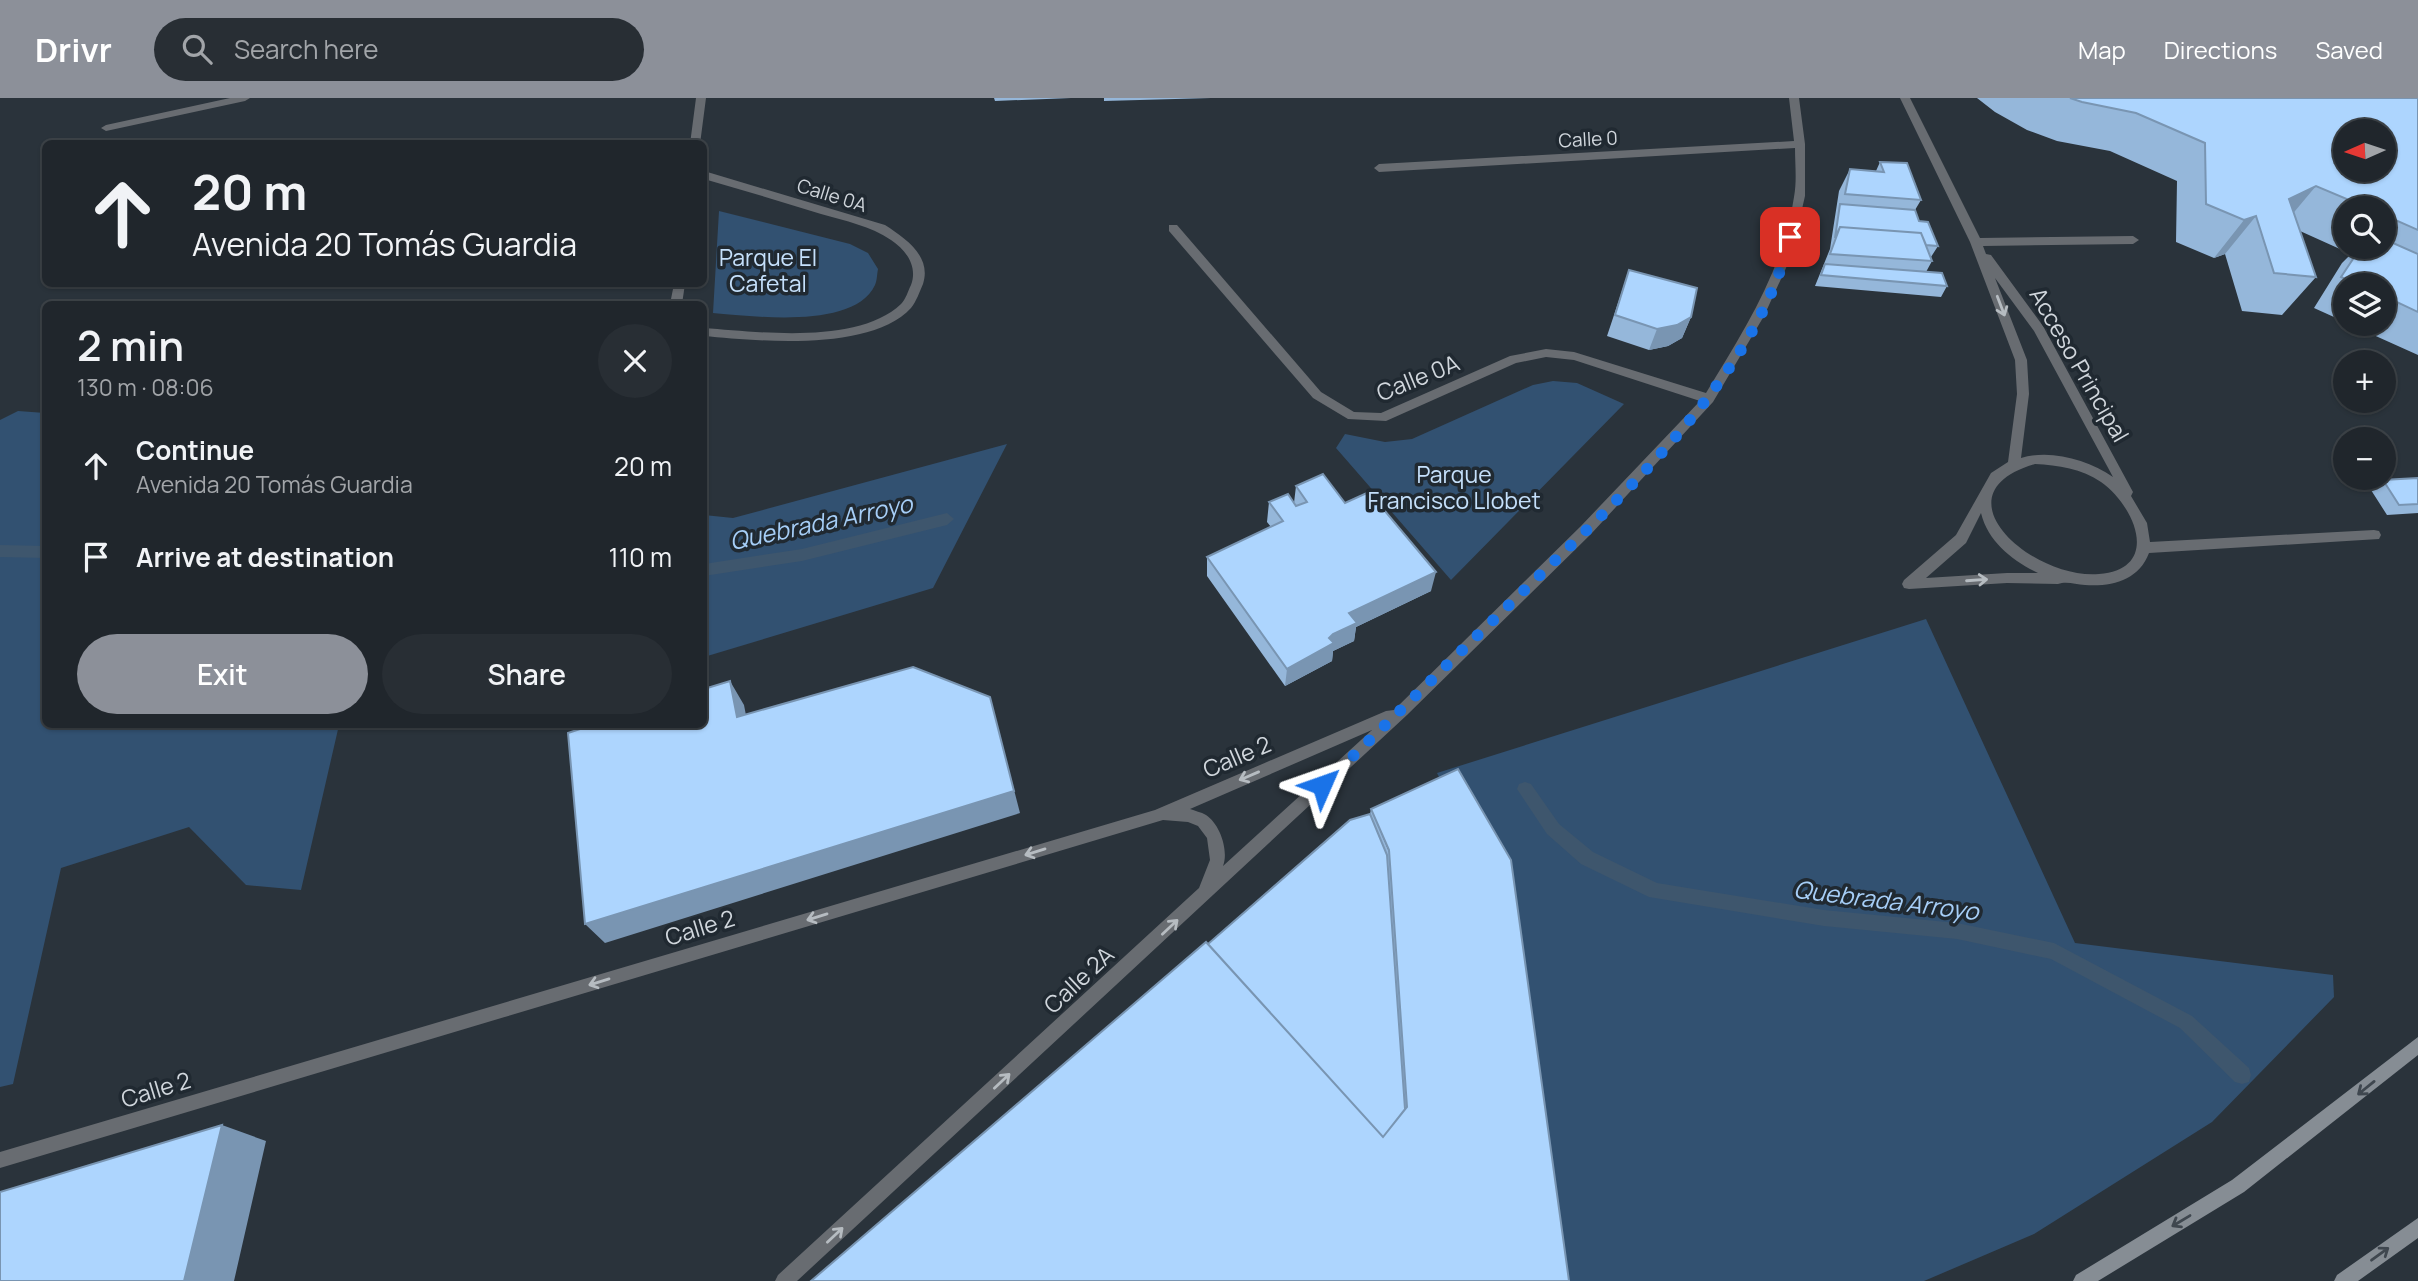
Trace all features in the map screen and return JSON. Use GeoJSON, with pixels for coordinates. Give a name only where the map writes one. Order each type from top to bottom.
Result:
{"type":"FeatureCollection","features":[{"type":"Feature","properties":{"kind":"main road"},"geometry":{"type":"LineString","coordinates":[[2082,1281],[2238,1186],[2418,1045]]}},
{"type":"Feature","properties":{"kind":"main road"},"geometry":{"type":"LineString","coordinates":[[2343,1281],[2418,1227]]}},
{"type":"Feature","properties":{"kind":"street"},"geometry":{"type":"LineString","coordinates":[[106,128],[246,98]]}},
{"type":"Feature","properties":{"kind":"street"},"geometry":{"type":"LineString","coordinates":[[696,140],[701,98]]}},
{"type":"Feature","properties":{"kind":"street","name":"Calle 2A"},"geometry":{"type":"LineString","coordinates":[[784,1281],[1402,711],[1586,530],[1709,399],[1758,316],[1785,257],[1800,196],[1800,144],[1794,98]]}},
{"type":"Feature","properties":{"kind":"street","name":"Acceso Principal"},"geometry":{"type":"LineString","coordinates":[[1905,98],[1976,242],[2021,360],[2023,394],[2014,463]]}},
{"type":"Feature","properties":{"kind":"street","name":"Calle 0"},"geometry":{"type":"LineString","coordinates":[[1379,168],[1800,144]]}},
{"type":"Feature","properties":{"kind":"street","name":"Calle 0A"},"geometry":{"type":"LineString","coordinates":[[707,176],[881,228],[905,243],[918,261],[918,283],[907,304],[886,320],[851,333],[788,337],[707,332]]}},
{"type":"Feature","properties":{"kind":"street","name":"Calle 0A"},"geometry":{"type":"LineString","coordinates":[[1172,228],[1317,395],[1352,416],[1382,418],[1514,359],[1546,353],[1574,356],[1709,399]]}},
{"type":"Feature","properties":{"kind":"street"},"geometry":{"type":"LineString","coordinates":[[1976,242],[2133,240]]}},
{"type":"Feature","properties":{"kind":"street","name":"Acceso Principal"},"geometry":{"type":"LineString","coordinates":[[1976,242],[2039,329],[2138,513]]}},
{"type":"Feature","properties":{"kind":"street"},"geometry":{"type":"LineString","coordinates":[[2035,459],[2059,460],[2106,479],[2125,495],[2138,513],[2146,531],[2145,548],[2136,563],[2123,574],[2103,580],[2007,578],[1909,584],[1961,539],[2001,470],[2014,463],[2035,459]]}},
{"type":"Feature","properties":{"kind":"street"},"geometry":{"type":"LineString","coordinates":[[1986,493],[1986,510],[1994,529],[2009,547],[2029,563],[2054,575],[2080,580]]}},
{"type":"Feature","properties":{"kind":"street"},"geometry":{"type":"LineString","coordinates":[[2145,548],[2374,535]]}},
{"type":"Feature","properties":{"kind":"street","name":"Calle 2"},"geometry":{"type":"LineString","coordinates":[[0,1160],[1157,816],[1402,711]]}},
{"type":"Feature","properties":{"kind":"street"},"geometry":{"type":"LineString","coordinates":[[1157,816],[1189,815],[1203,821],[1214,836],[1218,860],[1203,896]]}},
{"type":"Feature","properties":{"kind":"green space","name":"Parque El Cafetal"},"geometry":{"type":"Polygon","coordinates":[[[719,211],[850,244],[868,253],[878,269],[875,285],[864,299],[846,309],[825,314],[776,317],[713,313],[719,211]]]}},
{"type":"Feature","properties":{"kind":"green space","name":"Parque Francisco Llobet"},"geometry":{"type":"Polygon","coordinates":[[[1553,381],[1577,383],[1624,404],[1451,580],[1336,448],[1345,434],[1385,442],[1412,439],[1533,385],[1553,381]]]}},
{"type":"Feature","properties":{"kind":"green space"},"geometry":{"type":"Polygon","coordinates":[[[18,411],[42,413],[42,728],[338,728],[301,890],[246,885],[189,827],[61,868],[13,1084],[0,1087],[0,420],[18,411]]]}},
{"type":"Feature","properties":{"kind":"green space"},"geometry":{"type":"Polygon","coordinates":[[[1007,444],[933,588],[707,656],[707,515],[733,518],[1007,444]]]}},
{"type":"Feature","properties":{"kind":"green space"},"geometry":{"type":"Polygon","coordinates":[[[1926,619],[2075,943],[2333,975],[2334,997],[2212,1122],[2034,1234],[1924,1281],[1551,1281],[1449,797],[1437,773],[1926,619]]]}},
{"type":"Feature","properties":{"kind":"building"},"geometry":{"type":"Polygon","coordinates":[[[2070,98],[2418,98],[2418,230],[2396,220],[2396,196],[2340,196],[2316,186],[2289,199],[2316,277],[2274,273],[2256,216],[2244,220],[2206,204],[2205,143],[2136,113],[2070,98]]]}},
{"type":"Feature","properties":{"kind":"building"},"geometry":{"type":"Polygon","coordinates":[[[1880,162],[1907,163],[1921,200],[1845,194],[1850,169],[1884,172],[1880,162]]]}},
{"type":"Feature","properties":{"kind":"building"},"geometry":{"type":"Polygon","coordinates":[[[1840,204],[1915,210],[1919,221],[1928,222],[1938,246],[1926,245],[1921,233],[1840,227],[1835,238],[1840,204]]]}},
{"type":"Feature","properties":{"kind":"building"},"geometry":{"type":"Polygon","coordinates":[[[1840,227],[1921,233],[1932,261],[1830,254],[1840,227]]]}},
{"type":"Feature","properties":{"kind":"building"},"geometry":{"type":"Polygon","coordinates":[[[2396,244],[2418,254],[2418,312],[2396,302],[2396,273],[2344,273],[2353,259],[2396,259],[2396,244]]]}},
{"type":"Feature","properties":{"kind":"building"},"geometry":{"type":"Polygon","coordinates":[[[1825,264],[1942,273],[1947,286],[1821,275],[1825,264]]]}},
{"type":"Feature","properties":{"kind":"building"},"geometry":{"type":"Polygon","coordinates":[[[1629,270],[1697,288],[1691,317],[1677,325],[1657,329],[1615,315],[1629,270]]]}},
{"type":"Feature","properties":{"kind":"building"},"geometry":{"type":"Polygon","coordinates":[[[1323,474],[1345,503],[1369,492],[1436,572],[1349,613],[1357,623],[1333,634],[1329,638],[1334,643],[1287,669],[1207,557],[1283,521],[1269,502],[1288,494],[1296,506],[1307,502],[1296,486],[1323,474]]]}},
{"type":"Feature","properties":{"kind":"building"},"geometry":{"type":"Polygon","coordinates":[[[2418,478],[2418,504],[2399,505],[2389,490],[2396,490],[2396,479],[2418,478]]]}},
{"type":"Feature","properties":{"kind":"building"},"geometry":{"type":"Polygon","coordinates":[[[913,667],[990,697],[1014,791],[585,924],[568,733],[583,728],[707,728],[707,688],[730,681],[737,717],[913,667]]]}},
{"type":"Feature","properties":{"kind":"building"},"geometry":{"type":"Polygon","coordinates":[[[1458,769],[1511,860],[1569,1281],[811,1281],[1206,942],[1383,1137],[1407,1107],[1389,850],[1371,809],[1458,769]]]}},
{"type":"Feature","properties":{"kind":"building"},"geometry":{"type":"Polygon","coordinates":[[[1370,814],[1387,855],[1405,1109],[1383,1137],[1208,944],[1350,820],[1370,814]]]}},
{"type":"Feature","properties":{"kind":"building"},"geometry":{"type":"Polygon","coordinates":[[[222,1125],[184,1281],[0,1281],[0,1192],[222,1125]]]}},
{"type":"Feature","properties":{"kind":"waterway","name":"Quebrada Arroyo"},"geometry":{"type":"LineString","coordinates":[[707,570],[802,555],[947,519]]}},
{"type":"Feature","properties":{"kind":"waterway","name":"Quebrada Arroyo"},"geometry":{"type":"LineString","coordinates":[[0,551],[42,552]]}},
{"type":"Feature","properties":{"kind":"waterway","name":"Quebrada Arroyo"},"geometry":{"type":"LineString","coordinates":[[1525,789],[1553,829],[1587,858],[1655,891],[1824,918],[1957,931],[2054,951],[2186,1022],[2242,1075]]}},
{"type":"Feature","properties":{"kind":"route"},"geometry":{"type":"LineString","coordinates":[[1322,785],[1402,711],[1586,530],[1709,399],[1758,316],[1785,257],[1790,237]]}}]}
